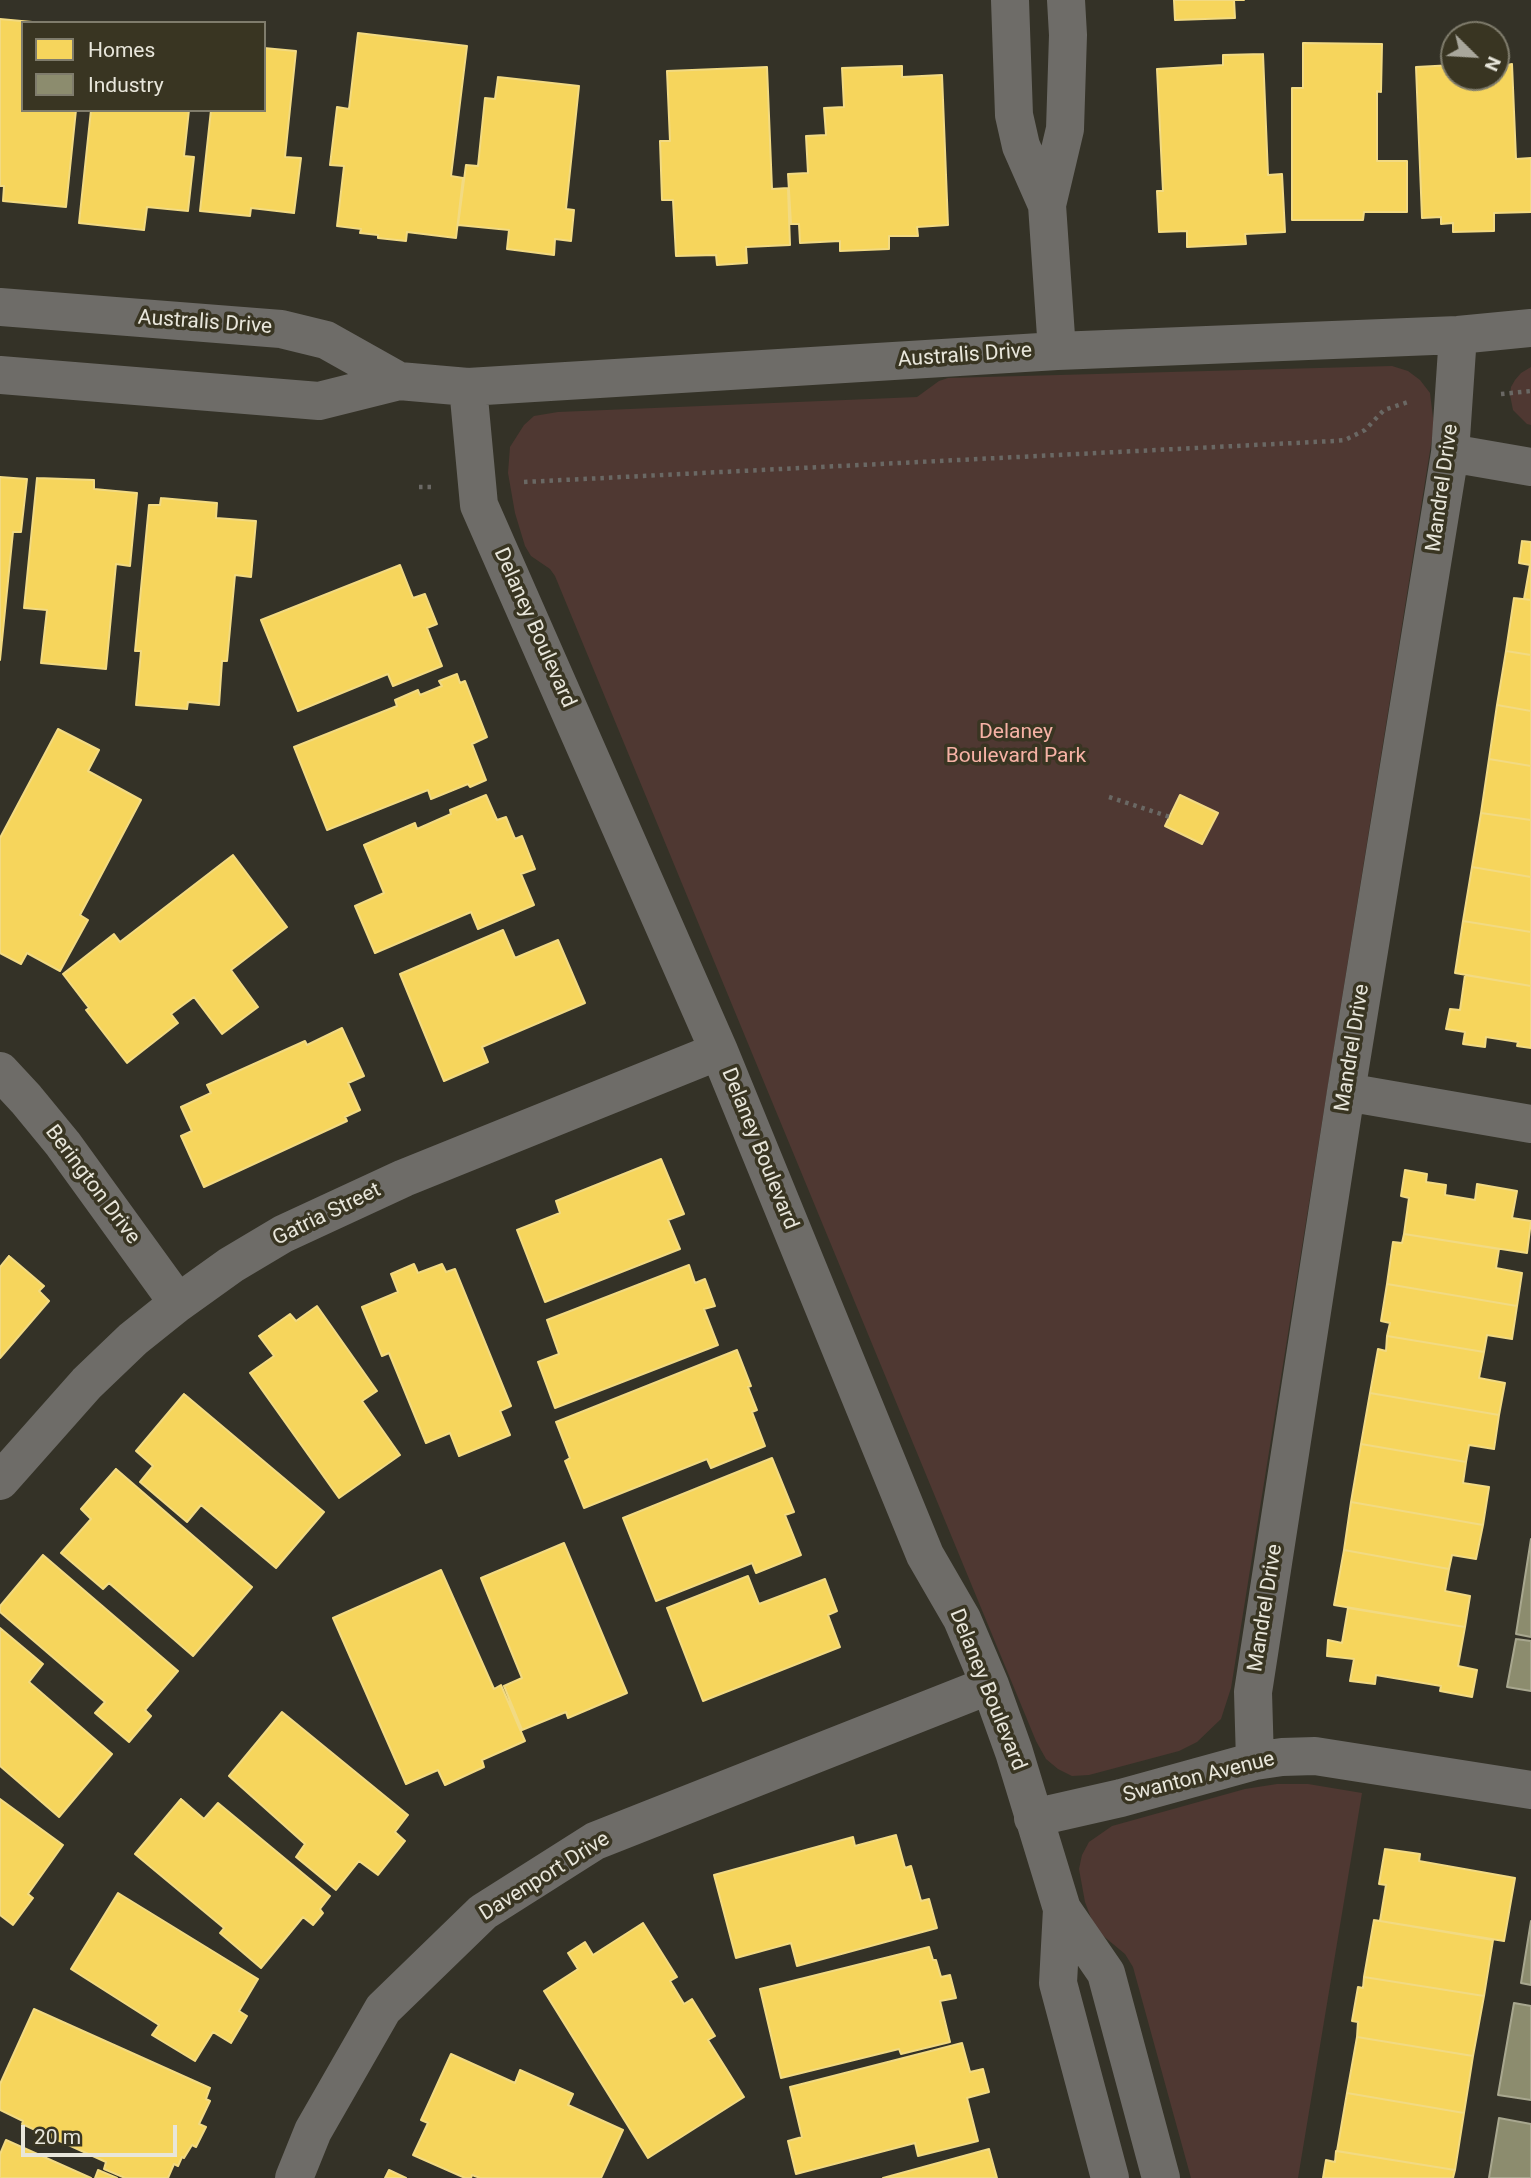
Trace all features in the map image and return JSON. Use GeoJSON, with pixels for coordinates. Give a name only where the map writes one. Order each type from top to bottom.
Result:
{"type":"FeatureCollection","features":[{"type":"Feature","properties":{"kind":"street"},"geometry":{"type":"LineString","coordinates":[[1010,0],[1014,115],[1021,146],[1047,205]]}},
{"type":"Feature","properties":{"kind":"street"},"geometry":{"type":"LineString","coordinates":[[1057,351],[1047,205],[1065,129],[1068,35],[1066,0]]}},
{"type":"Feature","properties":{"kind":"street","name":"Australis Drive"},"geometry":{"type":"LineString","coordinates":[[0,307],[281,329],[326,340],[399,381]]}},
{"type":"Feature","properties":{"kind":"street","name":"Australis Drive"},"geometry":{"type":"LineString","coordinates":[[0,375],[319,401],[399,381],[468,387],[1057,351],[1458,335],[1531,328]]}},
{"type":"Feature","properties":{"kind":"street","name":"Mandrel Drive"},"geometry":{"type":"LineString","coordinates":[[1255,1761],[1253,1692],[1346,1092],[1450,453],[1458,335]]}},
{"type":"Feature","properties":{"kind":"street","name":"Delaney Boulevard"},"geometry":{"type":"LineString","coordinates":[[468,387],[480,505],[719,1051],[925,1555],[962,1619],[990,1685],[1014,1752],[1062,1909],[1106,1973],[1161,2178]]}},
{"type":"Feature","properties":{"kind":"street"},"geometry":{"type":"LineString","coordinates":[[1450,453],[1531,467]]}},
{"type":"Feature","properties":{"kind":"street","name":"Gatria Street"},"geometry":{"type":"LineString","coordinates":[[0,1481],[87,1383],[133,1339],[231,1265],[283,1234],[404,1178],[719,1051]]}},
{"type":"Feature","properties":{"kind":"street","name":"Berington Drive"},"geometry":{"type":"LineString","coordinates":[[0,1071],[63,1144],[178,1303]]}},
{"type":"Feature","properties":{"kind":"street"},"geometry":{"type":"LineString","coordinates":[[1346,1092],[1531,1124]]}},
{"type":"Feature","properties":{"kind":"street","name":"Davenport Drive"},"geometry":{"type":"LineString","coordinates":[[294,2178],[313,2132],[383,2009],[483,1912],[595,1841],[990,1685]]}},
{"type":"Feature","properties":{"kind":"street","name":"Swanton Avenue"},"geometry":{"type":"LineString","coordinates":[[1034,1818],[1121,1798],[1255,1761],[1315,1755],[1531,1790]]}},
{"type":"Feature","properties":{"kind":"street","name":"Delaney Boulevard"},"geometry":{"type":"LineString","coordinates":[[1062,1909],[1058,1983],[1110,2178]]}},
{"type":"Feature","properties":{"kind":"path"},"geometry":{"type":"LineString","coordinates":[[419,487],[1334,442],[1345,440],[1365,430],[1384,410],[1400,403],[1531,391]]}},
{"type":"Feature","properties":{"kind":"path"},"geometry":{"type":"LineString","coordinates":[[1109,797],[1170,817]]}},
{"type":"Feature","properties":{"kind":"green space","name":"Delaney Boulevard Park"},"geometry":{"type":"Polygon","coordinates":[[[1392,366],[1408,371],[1420,380],[1430,393],[1434,426],[1231,1688],[1221,1719],[1197,1742],[1179,1751],[1089,1775],[1072,1776],[1046,1759],[1036,1741],[555,576],[550,569],[531,556],[525,546],[515,513],[508,473],[510,447],[524,425],[534,416],[558,412],[917,397],[939,381],[948,378],[1392,366]]]}},
{"type":"Feature","properties":{"kind":"green space"},"geometry":{"type":"Polygon","coordinates":[[[1531,367],[1531,425],[1513,410],[1510,395],[1515,380],[1531,367]]]}},
{"type":"Feature","properties":{"kind":"green space"},"geometry":{"type":"Polygon","coordinates":[[[1277,1784],[1308,1784],[1362,1793],[1298,2178],[1191,2178],[1133,1967],[1125,1954],[1101,1934],[1093,1923],[1085,1902],[1079,1869],[1082,1855],[1089,1842],[1112,1826],[1245,1789],[1277,1784]]]}},
{"type":"Feature","properties":{"kind":"building: Homes"},"geometry":{"type":"Polygon","coordinates":[[[1174,0],[1234,0],[1235,18],[1175,20],[1174,0]]]}},
{"type":"Feature","properties":{"kind":"building: Homes"},"geometry":{"type":"Polygon","coordinates":[[[0,19],[22,21],[21,112],[76,112],[66,207],[3,201],[4,186],[0,186],[0,19]]]}},
{"type":"Feature","properties":{"kind":"building: Homes"},"geometry":{"type":"Polygon","coordinates":[[[358,33],[467,46],[451,176],[463,178],[456,238],[407,232],[406,241],[378,238],[378,235],[360,233],[361,229],[337,226],[344,166],[330,165],[337,107],[349,109],[358,33]]]}},
{"type":"Feature","properties":{"kind":"building: Homes"},"geometry":{"type":"Polygon","coordinates":[[[1303,43],[1382,44],[1381,92],[1377,91],[1377,161],[1407,161],[1407,212],[1364,212],[1363,220],[1292,220],[1292,88],[1303,88],[1303,43]]]}},
{"type":"Feature","properties":{"kind":"building: Homes"},"geometry":{"type":"Polygon","coordinates":[[[266,48],[296,51],[285,157],[301,158],[294,213],[251,208],[250,216],[200,211],[211,112],[266,112],[266,48]]]}},
{"type":"Feature","properties":{"kind":"building: Homes"},"geometry":{"type":"Polygon","coordinates":[[[1263,54],[1268,175],[1282,174],[1285,232],[1245,234],[1246,244],[1187,247],[1187,231],[1159,232],[1157,191],[1163,191],[1157,69],[1223,65],[1223,55],[1263,54]]]}},
{"type":"Feature","properties":{"kind":"building: Homes"},"geometry":{"type":"Polygon","coordinates":[[[1512,64],[1516,159],[1531,158],[1531,212],[1494,213],[1494,231],[1453,232],[1453,223],[1441,224],[1441,217],[1422,218],[1416,67],[1440,66],[1440,91],[1510,91],[1512,64]]]}},
{"type":"Feature","properties":{"kind":"building: Homes"},"geometry":{"type":"Polygon","coordinates":[[[902,66],[902,77],[942,75],[948,225],[917,227],[918,236],[889,236],[889,249],[840,251],[840,241],[800,243],[799,224],[791,224],[788,174],[808,173],[806,136],[826,135],[824,108],[844,107],[842,68],[902,66]]]}},
{"type":"Feature","properties":{"kind":"building: Homes"},"geometry":{"type":"Polygon","coordinates":[[[767,67],[772,189],[788,188],[790,245],[746,247],[747,263],[717,265],[716,255],[676,256],[673,200],[662,200],[660,141],[670,141],[667,71],[767,67]]]}},
{"type":"Feature","properties":{"kind":"building: Homes"},"geometry":{"type":"Polygon","coordinates":[[[498,77],[579,86],[566,209],[574,210],[571,241],[555,239],[554,255],[507,249],[509,230],[458,225],[466,165],[478,166],[485,98],[495,99],[498,77]]]}},
{"type":"Feature","properties":{"kind":"building: Homes"},"geometry":{"type":"Polygon","coordinates":[[[91,112],[189,112],[184,156],[194,157],[188,211],[147,207],[144,230],[79,223],[91,112]]]}},
{"type":"Feature","properties":{"kind":"building: Homes"},"geometry":{"type":"Polygon","coordinates":[[[0,477],[27,479],[21,532],[13,532],[0,660],[0,477]]]}},
{"type":"Feature","properties":{"kind":"building: Homes"},"geometry":{"type":"Polygon","coordinates":[[[37,478],[94,480],[94,489],[137,493],[130,566],[116,564],[106,669],[41,663],[47,610],[24,608],[37,478]]]}},
{"type":"Feature","properties":{"kind":"building: Homes"},"geometry":{"type":"Polygon","coordinates":[[[161,498],[217,503],[216,518],[256,521],[251,577],[235,575],[227,661],[222,661],[219,705],[188,702],[187,709],[136,705],[141,651],[135,651],[149,505],[160,505],[161,498]]]}},
{"type":"Feature","properties":{"kind":"building: Homes"},"geometry":{"type":"Polygon","coordinates":[[[1522,541],[1531,542],[1531,600],[1524,599],[1530,565],[1519,563],[1522,541]]]}},
{"type":"Feature","properties":{"kind":"building: Homes"},"geometry":{"type":"Polygon","coordinates":[[[400,565],[413,598],[425,594],[437,624],[427,628],[442,666],[393,686],[388,674],[298,711],[261,620],[400,565]]]}},
{"type":"Feature","properties":{"kind":"building: Homes"},"geometry":{"type":"Polygon","coordinates":[[[1514,598],[1531,600],[1531,655],[1506,651],[1514,598]]]}},
{"type":"Feature","properties":{"kind":"building: Homes"},"geometry":{"type":"Polygon","coordinates":[[[1506,651],[1531,655],[1531,711],[1497,705],[1506,651]]]}},
{"type":"Feature","properties":{"kind":"building: Homes"},"geometry":{"type":"Polygon","coordinates":[[[457,674],[460,683],[465,681],[487,737],[472,744],[486,780],[431,799],[428,790],[327,830],[294,747],[397,706],[395,700],[418,690],[420,695],[442,686],[439,681],[457,674]]]}},
{"type":"Feature","properties":{"kind":"building: Homes"},"geometry":{"type":"Polygon","coordinates":[[[1497,705],[1531,711],[1531,766],[1489,759],[1497,705]]]}},
{"type":"Feature","properties":{"kind":"building: Homes"},"geometry":{"type":"Polygon","coordinates":[[[58,729],[99,750],[88,771],[141,800],[80,915],[88,920],[60,971],[27,953],[21,964],[0,953],[0,838],[58,729]]]}},
{"type":"Feature","properties":{"kind":"building: Homes"},"geometry":{"type":"Polygon","coordinates":[[[1489,759],[1531,766],[1531,820],[1481,813],[1489,759]]]}},
{"type":"Feature","properties":{"kind":"building: Homes"},"geometry":{"type":"Polygon","coordinates":[[[486,795],[497,820],[506,817],[515,839],[522,836],[535,869],[521,874],[534,905],[478,929],[471,912],[375,953],[355,906],[384,893],[364,845],[415,823],[417,829],[451,814],[450,810],[486,795]]]}},
{"type":"Feature","properties":{"kind":"building: Homes"},"geometry":{"type":"Polygon","coordinates":[[[1180,795],[1218,813],[1202,844],[1165,826],[1180,795]]]}},
{"type":"Feature","properties":{"kind":"building: Homes"},"geometry":{"type":"Polygon","coordinates":[[[1481,813],[1531,820],[1531,877],[1472,867],[1481,813]]]}},
{"type":"Feature","properties":{"kind":"building: Homes"},"geometry":{"type":"Polygon","coordinates":[[[233,855],[287,927],[231,970],[258,1007],[222,1034],[194,997],[171,1014],[178,1023],[127,1063],[86,1010],[89,1008],[63,974],[114,934],[120,942],[233,855]]]}},
{"type":"Feature","properties":{"kind":"building: Homes"},"geometry":{"type":"Polygon","coordinates":[[[1472,867],[1531,877],[1531,932],[1463,921],[1472,867]]]}},
{"type":"Feature","properties":{"kind":"building: Homes"},"geometry":{"type":"Polygon","coordinates":[[[1463,921],[1531,932],[1531,986],[1455,973],[1463,921]]]}},
{"type":"Feature","properties":{"kind":"building: Homes"},"geometry":{"type":"Polygon","coordinates":[[[503,930],[515,958],[558,940],[585,1003],[482,1047],[488,1062],[444,1081],[400,974],[503,930]]]}},
{"type":"Feature","properties":{"kind":"building: Homes"},"geometry":{"type":"Polygon","coordinates":[[[1465,975],[1531,986],[1531,1048],[1517,1046],[1518,1042],[1486,1037],[1485,1047],[1463,1044],[1465,1032],[1446,1029],[1450,1009],[1460,1010],[1465,975]]]}},
{"type":"Feature","properties":{"kind":"building: Homes"},"geometry":{"type":"Polygon","coordinates":[[[342,1028],[364,1076],[348,1083],[360,1110],[345,1117],[347,1121],[204,1187],[181,1136],[192,1131],[181,1107],[211,1093],[207,1085],[305,1041],[307,1045],[342,1028]]]}},
{"type":"Feature","properties":{"kind":"building: Homes"},"geometry":{"type":"Polygon","coordinates":[[[661,1159],[684,1214],[668,1220],[680,1249],[545,1302],[517,1230],[560,1213],[556,1201],[661,1159]]]}},
{"type":"Feature","properties":{"kind":"building: Homes"},"geometry":{"type":"Polygon","coordinates":[[[1405,1170],[1427,1174],[1426,1182],[1446,1185],[1445,1195],[1475,1200],[1477,1184],[1517,1191],[1512,1218],[1531,1221],[1527,1253],[1404,1234],[1409,1198],[1401,1196],[1405,1170]]]}},
{"type":"Feature","properties":{"kind":"building: Homes"},"geometry":{"type":"Polygon","coordinates":[[[1404,1234],[1499,1249],[1496,1268],[1522,1273],[1517,1306],[1387,1284],[1393,1242],[1402,1243],[1404,1234]]]}},
{"type":"Feature","properties":{"kind":"building: Homes"},"geometry":{"type":"Polygon","coordinates":[[[9,1256],[44,1286],[39,1291],[49,1301],[0,1358],[0,1267],[9,1256]]]}},
{"type":"Feature","properties":{"kind":"building: Homes"},"geometry":{"type":"Polygon","coordinates":[[[414,1264],[418,1273],[442,1264],[446,1272],[455,1269],[511,1406],[500,1411],[510,1435],[459,1456],[450,1433],[426,1443],[389,1353],[382,1356],[362,1307],[398,1292],[391,1274],[414,1264]]]}},
{"type":"Feature","properties":{"kind":"building: Homes"},"geometry":{"type":"Polygon","coordinates":[[[689,1265],[695,1283],[705,1279],[715,1306],[704,1309],[718,1345],[555,1408],[538,1362],[559,1354],[547,1320],[689,1265]]]}},
{"type":"Feature","properties":{"kind":"building: Homes"},"geometry":{"type":"Polygon","coordinates":[[[1387,1284],[1517,1306],[1512,1339],[1487,1335],[1484,1352],[1387,1336],[1390,1323],[1381,1321],[1387,1284]]]}},
{"type":"Feature","properties":{"kind":"building: Homes"},"geometry":{"type":"Polygon","coordinates":[[[317,1306],[377,1391],[362,1401],[400,1455],[339,1498],[250,1373],[274,1356],[259,1336],[290,1314],[296,1321],[317,1306]]]}},
{"type":"Feature","properties":{"kind":"building: Homes"},"geometry":{"type":"Polygon","coordinates":[[[1387,1336],[1484,1352],[1479,1378],[1505,1383],[1499,1415],[1370,1393],[1378,1349],[1386,1351],[1387,1336]]]}},
{"type":"Feature","properties":{"kind":"building: Homes"},"geometry":{"type":"Polygon","coordinates":[[[737,1350],[751,1386],[748,1387],[757,1410],[752,1412],[765,1446],[711,1468],[707,1459],[584,1508],[565,1461],[570,1458],[556,1422],[737,1350]]]}},
{"type":"Feature","properties":{"kind":"building: Homes"},"geometry":{"type":"Polygon","coordinates":[[[1370,1393],[1499,1415],[1494,1449],[1469,1445],[1466,1462],[1361,1444],[1370,1393]]]}},
{"type":"Feature","properties":{"kind":"building: Homes"},"geometry":{"type":"Polygon","coordinates":[[[184,1394],[324,1512],[276,1568],[201,1505],[187,1522],[140,1482],[153,1466],[136,1451],[184,1394]]]}},
{"type":"Feature","properties":{"kind":"building: Homes"},"geometry":{"type":"Polygon","coordinates":[[[1361,1444],[1466,1462],[1463,1483],[1489,1487],[1483,1525],[1351,1502],[1361,1444]]]}},
{"type":"Feature","properties":{"kind":"building: Homes"},"geometry":{"type":"Polygon","coordinates":[[[772,1458],[794,1512],[785,1515],[801,1555],[756,1573],[752,1563],[656,1601],[623,1518],[772,1458]]]}},
{"type":"Feature","properties":{"kind":"building: Homes"},"geometry":{"type":"Polygon","coordinates":[[[116,1469],[252,1587],[193,1656],[109,1583],[103,1589],[61,1553],[91,1519],[81,1509],[116,1469]]]}},
{"type":"Feature","properties":{"kind":"building: Homes"},"geometry":{"type":"Polygon","coordinates":[[[1351,1502],[1483,1525],[1476,1559],[1452,1555],[1449,1569],[1344,1550],[1351,1502]]]}},
{"type":"Feature","properties":{"kind":"building: Homes"},"geometry":{"type":"Polygon","coordinates":[[[564,1543],[627,1693],[568,1718],[566,1712],[522,1730],[504,1686],[522,1678],[481,1578],[564,1543]]]}},
{"type":"Feature","properties":{"kind":"building: Homes"},"geometry":{"type":"Polygon","coordinates":[[[1344,1550],[1449,1569],[1445,1591],[1470,1596],[1465,1627],[1334,1605],[1344,1550]]]}},
{"type":"Feature","properties":{"kind":"building: Homes"},"geometry":{"type":"Polygon","coordinates":[[[43,1555],[178,1671],[145,1710],[151,1716],[129,1742],[95,1713],[105,1702],[0,1612],[0,1606],[43,1555]]]}},
{"type":"Feature","properties":{"kind":"building: Homes"},"geometry":{"type":"Polygon","coordinates":[[[441,1570],[494,1689],[501,1685],[525,1741],[482,1760],[484,1767],[445,1785],[438,1770],[406,1784],[333,1618],[441,1570]]]}},
{"type":"Feature","properties":{"kind":"building: Homes"},"geometry":{"type":"Polygon","coordinates":[[[748,1576],[759,1604],[825,1579],[837,1611],[828,1615],[840,1647],[703,1701],[667,1608],[748,1576]]]}},
{"type":"Feature","properties":{"kind":"building: Homes"},"geometry":{"type":"Polygon","coordinates":[[[1348,1608],[1465,1627],[1458,1666],[1477,1670],[1472,1697],[1440,1691],[1441,1686],[1376,1675],[1375,1684],[1350,1681],[1354,1659],[1327,1656],[1328,1640],[1342,1643],[1348,1608]]]}},
{"type":"Feature","properties":{"kind":"building: Homes"},"geometry":{"type":"Polygon","coordinates":[[[0,1628],[43,1664],[29,1682],[112,1754],[59,1817],[0,1766],[0,1628]]]}},
{"type":"Feature","properties":{"kind":"building: Homes"},"geometry":{"type":"Polygon","coordinates":[[[282,1712],[408,1815],[395,1832],[405,1841],[378,1875],[359,1861],[336,1890],[296,1857],[305,1844],[229,1776],[282,1712]]]}},
{"type":"Feature","properties":{"kind":"building: Homes"},"geometry":{"type":"Polygon","coordinates":[[[0,1799],[63,1845],[28,1894],[33,1898],[13,1925],[0,1915],[0,1799]]]}},
{"type":"Feature","properties":{"kind":"building: Homes"},"geometry":{"type":"Polygon","coordinates":[[[181,1799],[204,1819],[218,1803],[330,1896],[320,1909],[323,1913],[313,1925],[303,1917],[261,1968],[220,1933],[224,1928],[135,1854],[181,1799]]]}},
{"type":"Feature","properties":{"kind":"building: Homes"},"geometry":{"type":"Polygon","coordinates":[[[896,1835],[905,1868],[911,1866],[921,1901],[929,1899],[937,1928],[797,1966],[791,1943],[736,1958],[714,1875],[853,1837],[855,1846],[896,1835]]]}},
{"type":"Feature","properties":{"kind":"building: Homes"},"geometry":{"type":"Polygon","coordinates":[[[1385,1849],[1420,1854],[1419,1861],[1515,1878],[1504,1941],[1380,1921],[1386,1885],[1379,1884],[1385,1849]]]}},
{"type":"Feature","properties":{"kind":"building: Homes"},"geometry":{"type":"Polygon","coordinates":[[[118,1893],[258,1979],[239,2011],[247,2016],[231,2043],[213,2032],[195,2061],[152,2035],[159,2025],[71,1969],[118,1893]]]}},
{"type":"Feature","properties":{"kind":"building: Homes"},"geometry":{"type":"Polygon","coordinates":[[[1374,1920],[1493,1940],[1484,1996],[1364,1977],[1374,1920]]]}},
{"type":"Feature","properties":{"kind":"building: Homes"},"geometry":{"type":"Polygon","coordinates":[[[643,1923],[677,1977],[670,1981],[684,2004],[692,1999],[715,2036],[708,2040],[744,2097],[648,2158],[544,1991],[578,1969],[568,1953],[585,1942],[593,1955],[643,1923]]]}},
{"type":"Feature","properties":{"kind":"building: Homes"},"geometry":{"type":"Polygon","coordinates":[[[929,1947],[941,1977],[950,1975],[956,1998],[940,2001],[950,2042],[901,2054],[899,2049],[781,2078],[760,1989],[929,1947]]]}},
{"type":"Feature","properties":{"kind":"building: Homes"},"geometry":{"type":"Polygon","coordinates":[[[1364,1977],[1484,1996],[1473,2056],[1357,2037],[1358,2022],[1352,2021],[1358,1987],[1363,1988],[1364,1977]]]}},
{"type":"Feature","properties":{"kind":"building: Homes"},"geometry":{"type":"Polygon","coordinates":[[[34,2009],[210,2088],[206,2099],[210,2101],[199,2124],[206,2127],[196,2147],[192,2145],[178,2166],[174,2164],[168,2178],[125,2178],[104,2169],[106,2162],[22,2124],[23,2121],[0,2110],[0,2084],[34,2009]]]}},
{"type":"Feature","properties":{"kind":"building: Homes"},"geometry":{"type":"Polygon","coordinates":[[[1357,2037],[1473,2056],[1464,2113],[1347,2093],[1357,2037]]]}},
{"type":"Feature","properties":{"kind":"building: Homes"},"geometry":{"type":"Polygon","coordinates":[[[962,2043],[970,2072],[983,2069],[989,2092],[967,2098],[978,2141],[918,2156],[915,2143],[796,2174],[788,2141],[802,2137],[790,2087],[962,2043]]]}},
{"type":"Feature","properties":{"kind":"building: Homes"},"geometry":{"type":"Polygon","coordinates":[[[451,2054],[515,2083],[520,2070],[573,2094],[568,2105],[623,2130],[601,2178],[480,2178],[472,2175],[471,2178],[465,2178],[413,2155],[428,2123],[421,2120],[451,2054]]]}},
{"type":"Feature","properties":{"kind":"building: Homes"},"geometry":{"type":"Polygon","coordinates":[[[1347,2093],[1464,2113],[1455,2170],[1337,2151],[1347,2093]]]}},
{"type":"Feature","properties":{"kind":"building: Homes"},"geometry":{"type":"Polygon","coordinates":[[[6,2140],[91,2178],[0,2178],[0,2154],[6,2140]]]}},
{"type":"Feature","properties":{"kind":"building: Homes"},"geometry":{"type":"Polygon","coordinates":[[[989,2149],[997,2178],[883,2178],[989,2149]]]}},
{"type":"Feature","properties":{"kind":"building: Homes"},"geometry":{"type":"Polygon","coordinates":[[[1336,2151],[1455,2170],[1453,2178],[1323,2178],[1326,2160],[1335,2162],[1336,2151]]]}},
{"type":"Feature","properties":{"kind":"building: Homes"},"geometry":{"type":"Polygon","coordinates":[[[98,2170],[117,2178],[95,2178],[98,2170]]]}},
{"type":"Feature","properties":{"kind":"building: Homes"},"geometry":{"type":"Polygon","coordinates":[[[389,2170],[406,2178],[385,2178],[389,2170]]]}},
{"type":"Feature","properties":{"kind":"building: Industry"},"geometry":{"type":"Polygon","coordinates":[[[1531,1539],[1531,1637],[1516,1634],[1531,1539]]]}},
{"type":"Feature","properties":{"kind":"building: Industry"},"geometry":{"type":"Polygon","coordinates":[[[1516,1639],[1531,1641],[1531,1691],[1507,1687],[1516,1639]]]}},
{"type":"Feature","properties":{"kind":"building: Industry"},"geometry":{"type":"Polygon","coordinates":[[[1531,1921],[1531,1985],[1521,1983],[1531,1921]]]}},
{"type":"Feature","properties":{"kind":"building: Industry"},"geometry":{"type":"Polygon","coordinates":[[[1514,2003],[1531,2006],[1531,2100],[1498,2095],[1514,2003]]]}},
{"type":"Feature","properties":{"kind":"building: Industry"},"geometry":{"type":"Polygon","coordinates":[[[1499,2118],[1531,2124],[1531,2178],[1489,2178],[1499,2118]]]}}]}
